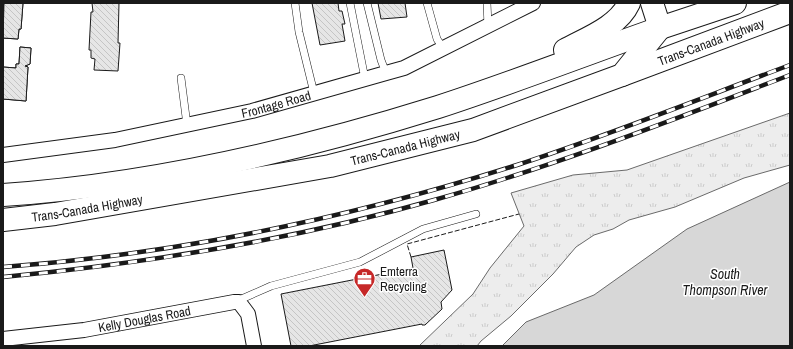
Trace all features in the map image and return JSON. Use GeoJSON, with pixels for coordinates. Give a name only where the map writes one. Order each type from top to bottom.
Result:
{"type":"FeatureCollection","features":[{"type":"Feature","properties":{"kind":"highway"},"geometry":{"type":"LineString","coordinates":[[439,106],[544,61],[597,33],[621,16],[629,3]]}},
{"type":"Feature","properties":{"kind":"highway"},"geometry":{"type":"LineString","coordinates":[[622,75],[660,28],[652,3]]}},
{"type":"Feature","properties":{"kind":"highway","name":"Trans-Canada Highway"},"geometry":{"type":"LineString","coordinates":[[3,195],[65,191],[199,168],[336,137],[439,106],[735,3]]}},
{"type":"Feature","properties":{"kind":"highway","name":"Trans-Canada Highway"},"geometry":{"type":"LineString","coordinates":[[3,220],[56,214],[330,166],[473,130],[790,12]]}},
{"type":"Feature","properties":{"kind":"street","name":"Frontage Road"},"geometry":{"type":"LineString","coordinates":[[3,155],[115,140],[252,111],[404,68],[533,3]]}},
{"type":"Feature","properties":{"kind":"street","name":"Kelly Douglas Road"},"geometry":{"type":"LineString","coordinates":[[3,339],[84,330],[234,302]]}},
{"type":"Feature","properties":{"kind":"street"},"geometry":{"type":"LineString","coordinates":[[234,302],[239,302],[247,310],[254,346]]}},
{"type":"Feature","properties":{"kind":"lane"},"geometry":{"type":"LineString","coordinates":[[295,3],[299,32],[314,93]]}},
{"type":"Feature","properties":{"kind":"lane"},"geometry":{"type":"LineString","coordinates":[[350,3],[365,79]]}},
{"type":"Feature","properties":{"kind":"lane"},"geometry":{"type":"LineString","coordinates":[[367,3],[381,60],[386,73]]}},
{"type":"Feature","properties":{"kind":"lane"},"geometry":{"type":"LineString","coordinates":[[428,3],[438,39],[443,48]]}},
{"type":"Feature","properties":{"kind":"lane"},"geometry":{"type":"LineString","coordinates":[[487,3],[488,26]]}},
{"type":"Feature","properties":{"kind":"lane"},"geometry":{"type":"LineString","coordinates":[[181,78],[187,125]]}},
{"type":"Feature","properties":{"kind":"lane"},"geometry":{"type":"LineString","coordinates":[[234,302],[271,286],[360,262],[423,229],[476,214]]}},
{"type":"Feature","properties":{"kind":"green space"},"geometry":{"type":"Polygon","coordinates":[[[790,113],[790,165],[744,178],[675,207],[629,220],[613,229],[594,235],[576,247],[553,274],[511,316],[477,346],[419,346],[473,294],[490,268],[524,226],[511,193],[573,175],[627,170],[790,113]]]}},
{"type":"Feature","properties":{"kind":"water","name":"South Thompson River"},"geometry":{"type":"Polygon","coordinates":[[[790,182],[790,346],[502,346],[526,322],[594,295],[687,229],[790,182]]]}},
{"type":"Feature","properties":{"kind":"building"},"geometry":{"type":"Polygon","coordinates":[[[4,3],[23,3],[21,29],[19,29],[18,39],[3,38],[4,3]]]}},
{"type":"Feature","properties":{"kind":"building"},"geometry":{"type":"Polygon","coordinates":[[[4,3],[23,3],[21,29],[19,29],[18,39],[3,38],[4,3]]]}},
{"type":"Feature","properties":{"kind":"building"},"geometry":{"type":"Polygon","coordinates":[[[92,3],[119,3],[118,43],[120,43],[118,71],[94,70],[95,59],[91,58],[91,50],[89,50],[91,12],[93,12],[92,3]]]}},
{"type":"Feature","properties":{"kind":"building"},"geometry":{"type":"Polygon","coordinates":[[[312,3],[338,3],[339,11],[342,11],[345,24],[342,24],[345,41],[320,45],[312,3]]]}},
{"type":"Feature","properties":{"kind":"building"},"geometry":{"type":"Polygon","coordinates":[[[378,3],[405,3],[407,17],[381,19],[378,3]]]}},
{"type":"Feature","properties":{"kind":"building"},"geometry":{"type":"Polygon","coordinates":[[[20,47],[31,48],[30,64],[25,66],[28,67],[26,101],[3,99],[3,67],[16,68],[16,64],[19,64],[20,47]]]}},
{"type":"Feature","properties":{"kind":"building"},"geometry":{"type":"Polygon","coordinates":[[[20,47],[31,48],[30,64],[25,66],[28,67],[26,101],[3,99],[3,67],[16,68],[16,64],[19,64],[20,47]]]}},
{"type":"Feature","properties":{"kind":"building","name":"Emterra Recycling"},"geometry":{"type":"Polygon","coordinates":[[[444,250],[452,290],[441,302],[442,309],[425,325],[422,324],[309,346],[291,346],[281,294],[413,268],[411,257],[444,250]]]}},
{"type":"Feature","properties":{"kind":"railway"},"geometry":{"type":"LineString","coordinates":[[3,267],[68,261],[198,243],[263,231],[391,201],[517,165],[620,129],[790,65]]}},
{"type":"Feature","properties":{"kind":"railway"},"geometry":{"type":"LineString","coordinates":[[3,277],[112,265],[166,257],[274,238],[381,214],[479,187],[569,157],[790,75]]}},
{"type":"Feature","properties":{"kind":"fence"},"geometry":{"type":"LineString","coordinates":[[411,257],[407,244],[519,214]]}},
{"type":"Feature","properties":{"kind":"place","name":"Emterra Recycling"},"geometry":{"type":"Point","coordinates":[364,298]}}]}
